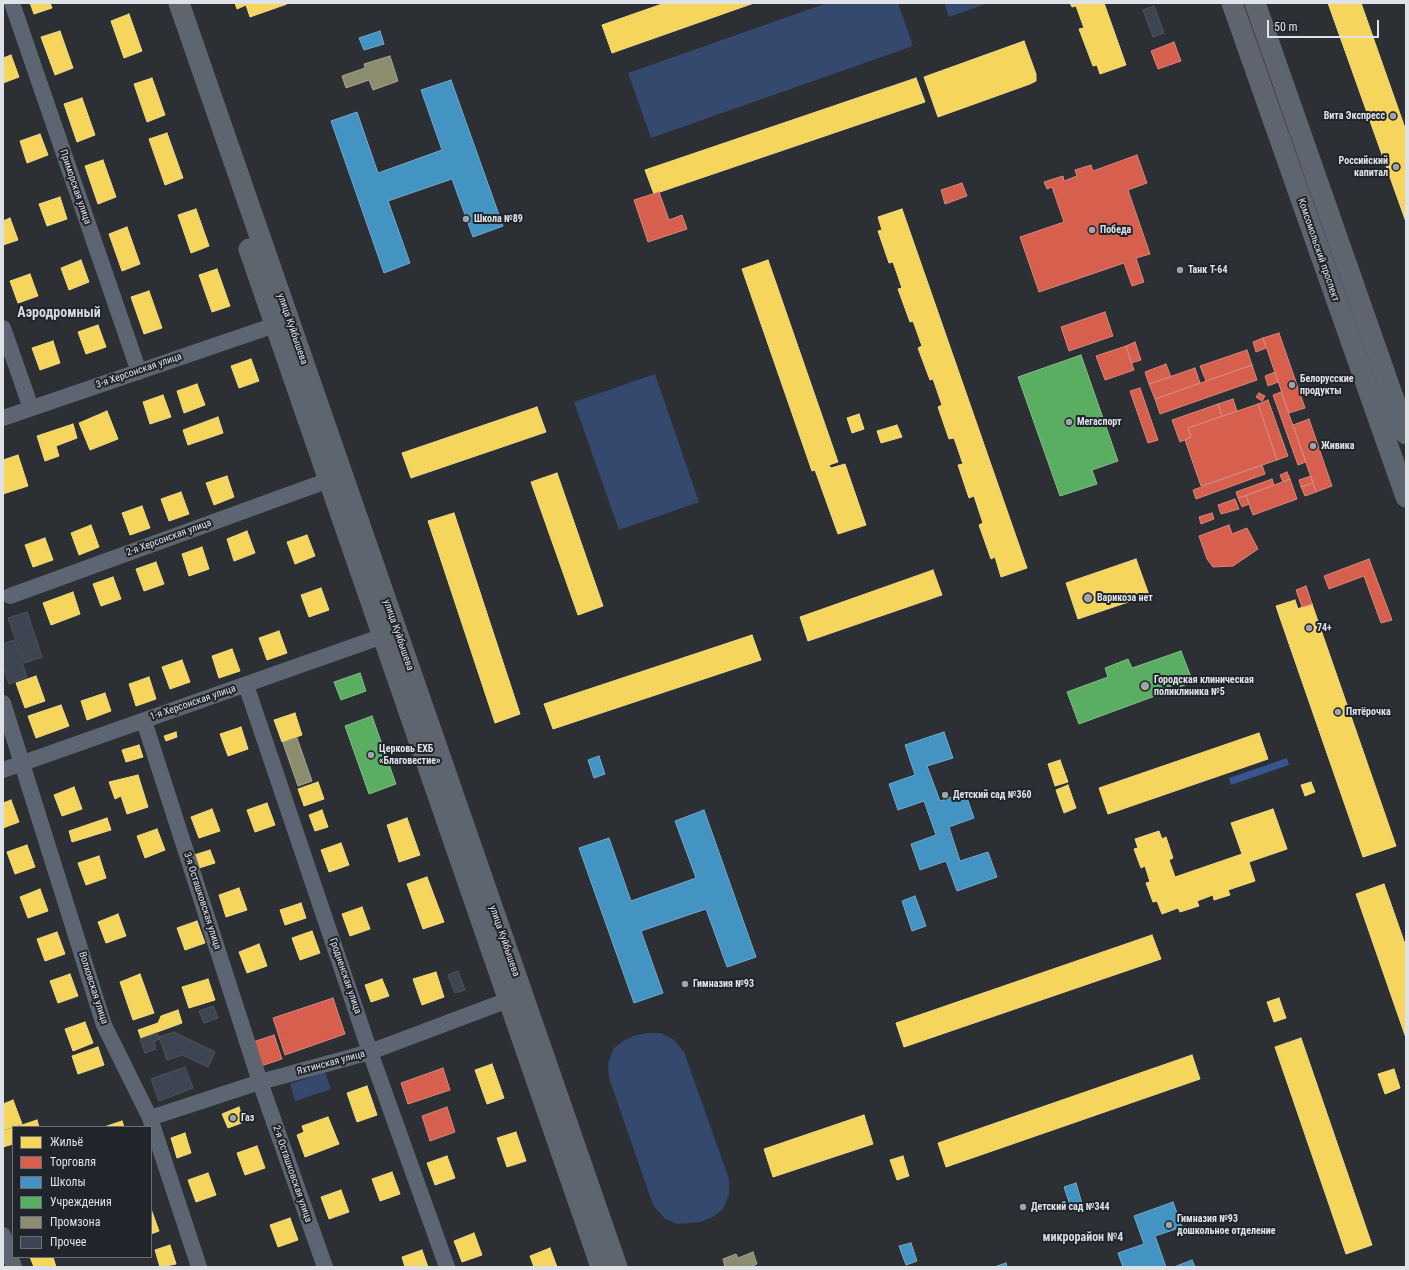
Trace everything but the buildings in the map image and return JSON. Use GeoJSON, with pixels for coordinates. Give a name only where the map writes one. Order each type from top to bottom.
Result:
{"type":"FeatureCollection","features":[{"type":"Feature","properties":{"kind":"main road","name":"улица Куйбышева"},"geometry":{"type":"LineString","coordinates":[[164,3],[187,48],[516,997],[617,1267]]}},
{"type":"Feature","properties":{"kind":"main road","name":"улица Куйбышева"},"geometry":{"type":"LineString","coordinates":[[180,3],[187,48]]}},
{"type":"Feature","properties":{"kind":"main road","name":"Комсомольский проспект"},"geometry":{"type":"LineString","coordinates":[[1232,3],[1406,497]]}},
{"type":"Feature","properties":{"kind":"main road"},"geometry":{"type":"LineString","coordinates":[[1255,3],[1406,434]]}},
{"type":"Feature","properties":{"kind":"main road","name":"улица Куйбышева"},"geometry":{"type":"LineString","coordinates":[[516,997],[600,1267]]}},
{"type":"Feature","properties":{"kind":"street"},"geometry":{"type":"LineString","coordinates":[[3,5],[8,3]]}},
{"type":"Feature","properties":{"kind":"street","name":"Приморская улица"},"geometry":{"type":"LineString","coordinates":[[12,3],[139,372]]}},
{"type":"Feature","properties":{"kind":"street","name":"3-я Херсонская улица"},"geometry":{"type":"LineString","coordinates":[[3,418],[282,322]]}},
{"type":"Feature","properties":{"kind":"street"},"geometry":{"type":"LineString","coordinates":[[3,328],[31,408]]}},
{"type":"Feature","properties":{"kind":"street","name":"2-я Херсонская улица"},"geometry":{"type":"LineString","coordinates":[[10,596],[336,478]]}},
{"type":"Feature","properties":{"kind":"street","name":"1-я Херсонская улица"},"geometry":{"type":"LineString","coordinates":[[3,770],[390,634]]}},
{"type":"Feature","properties":{"kind":"street","name":"Гродненская улица"},"geometry":{"type":"LineString","coordinates":[[246,685],[370,1052],[447,1267]]}},
{"type":"Feature","properties":{"kind":"street","name":"Волховская улица"},"geometry":{"type":"LineString","coordinates":[[3,703],[104,1025],[150,1118],[199,1267]]}},
{"type":"Feature","properties":{"kind":"street","name":"3-я Осташковская улица"},"geometry":{"type":"LineString","coordinates":[[144,721],[260,1082]]}},
{"type":"Feature","properties":{"kind":"street","name":"Яхтинская улица"},"geometry":{"type":"LineString","coordinates":[[150,1118],[260,1082],[370,1052],[516,997]]}},
{"type":"Feature","properties":{"kind":"street","name":"2-я Осташковская улица"},"geometry":{"type":"LineString","coordinates":[[260,1082],[325,1267]]}},
{"type":"Feature","properties":{"kind":"street"},"geometry":{"type":"LineString","coordinates":[[3,1235],[14,1267]]}},
{"type":"Feature","properties":{"kind":"shaded area"},"geometry":{"type":"Polygon","coordinates":[[[827,3],[898,3],[913,46],[651,138],[628,73],[827,3]]]}},
{"type":"Feature","properties":{"kind":"shaded area"},"geometry":{"type":"Polygon","coordinates":[[[944,3],[988,3],[949,17],[944,3]]]}},
{"type":"Feature","properties":{"kind":"shaded area"},"geometry":{"type":"Polygon","coordinates":[[[655,374],[699,502],[619,530],[574,402],[655,374]]]}},
{"type":"Feature","properties":{"kind":"shaded area"},"geometry":{"type":"Polygon","coordinates":[[[1287,758],[1289,765],[1231,785],[1229,778],[1287,758]]]}},
{"type":"Feature","properties":{"kind":"shaded area"},"geometry":{"type":"Polygon","coordinates":[[[660,1033],[673,1039],[684,1052],[729,1179],[729,1194],[723,1209],[713,1217],[701,1222],[677,1224],[664,1218],[653,1205],[609,1078],[608,1063],[614,1048],[623,1041],[636,1035],[660,1033]]]}},
{"type":"Feature","properties":{"kind":"shaded area"},"geometry":{"type":"Polygon","coordinates":[[[325,1072],[331,1089],[295,1101],[290,1084],[325,1072]]]}},
{"type":"Feature","properties":{"kind":"place","name":"Вита Экспресс"},"geometry":{"type":"Point","coordinates":[1393,116]}},
{"type":"Feature","properties":{"kind":"place","name":"Российский капитал"},"geometry":{"type":"Point","coordinates":[1396,167]}},
{"type":"Feature","properties":{"kind":"place","name":"Школа №89"},"geometry":{"type":"Point","coordinates":[466,219]}},
{"type":"Feature","properties":{"kind":"place","name":"Победа"},"geometry":{"type":"Point","coordinates":[1092,230]}},
{"type":"Feature","properties":{"kind":"place","name":"Танк Т-64"},"geometry":{"type":"Point","coordinates":[1180,270]}},
{"type":"Feature","properties":{"kind":"place","name":"Белорусские продукты"},"geometry":{"type":"Point","coordinates":[1292,385]}},
{"type":"Feature","properties":{"kind":"place","name":"Мегаспорт"},"geometry":{"type":"Point","coordinates":[1069,422]}},
{"type":"Feature","properties":{"kind":"place","name":"Живика"},"geometry":{"type":"Point","coordinates":[1313,446]}},
{"type":"Feature","properties":{"kind":"place","name":"Варикоза нет"},"geometry":{"type":"Point","coordinates":[1088,598]}},
{"type":"Feature","properties":{"kind":"place","name":"74+"},"geometry":{"type":"Point","coordinates":[1309,628]}},
{"type":"Feature","properties":{"kind":"place","name":"Городская клиническая поликлиника №5"},"geometry":{"type":"Point","coordinates":[1145,686]}},
{"type":"Feature","properties":{"kind":"place","name":"Пятёрочка"},"geometry":{"type":"Point","coordinates":[1338,712]}},
{"type":"Feature","properties":{"kind":"place","name":"Церковь ЕХБ «Благовестие»"},"geometry":{"type":"Point","coordinates":[371,755]}},
{"type":"Feature","properties":{"kind":"place","name":"Детский сад №360"},"geometry":{"type":"Point","coordinates":[945,795]}},
{"type":"Feature","properties":{"kind":"place","name":"Гимназия №93"},"geometry":{"type":"Point","coordinates":[685,984]}},
{"type":"Feature","properties":{"kind":"place","name":"Газ"},"geometry":{"type":"Point","coordinates":[233,1118]}},
{"type":"Feature","properties":{"kind":"place","name":"Детский сад №344"},"geometry":{"type":"Point","coordinates":[1023,1207]}},
{"type":"Feature","properties":{"kind":"place","name":"Гимназия №93 дошкольное отделение"},"geometry":{"type":"Point","coordinates":[1169,1225]}},
{"type":"Feature","properties":{"kind":"district","name":"Аэродромный"},"geometry":{"type":"Point","coordinates":[59,313]}},
{"type":"Feature","properties":{"kind":"district","name":"микрорайон №4"},"geometry":{"type":"Point","coordinates":[1083,1238]}}]}
